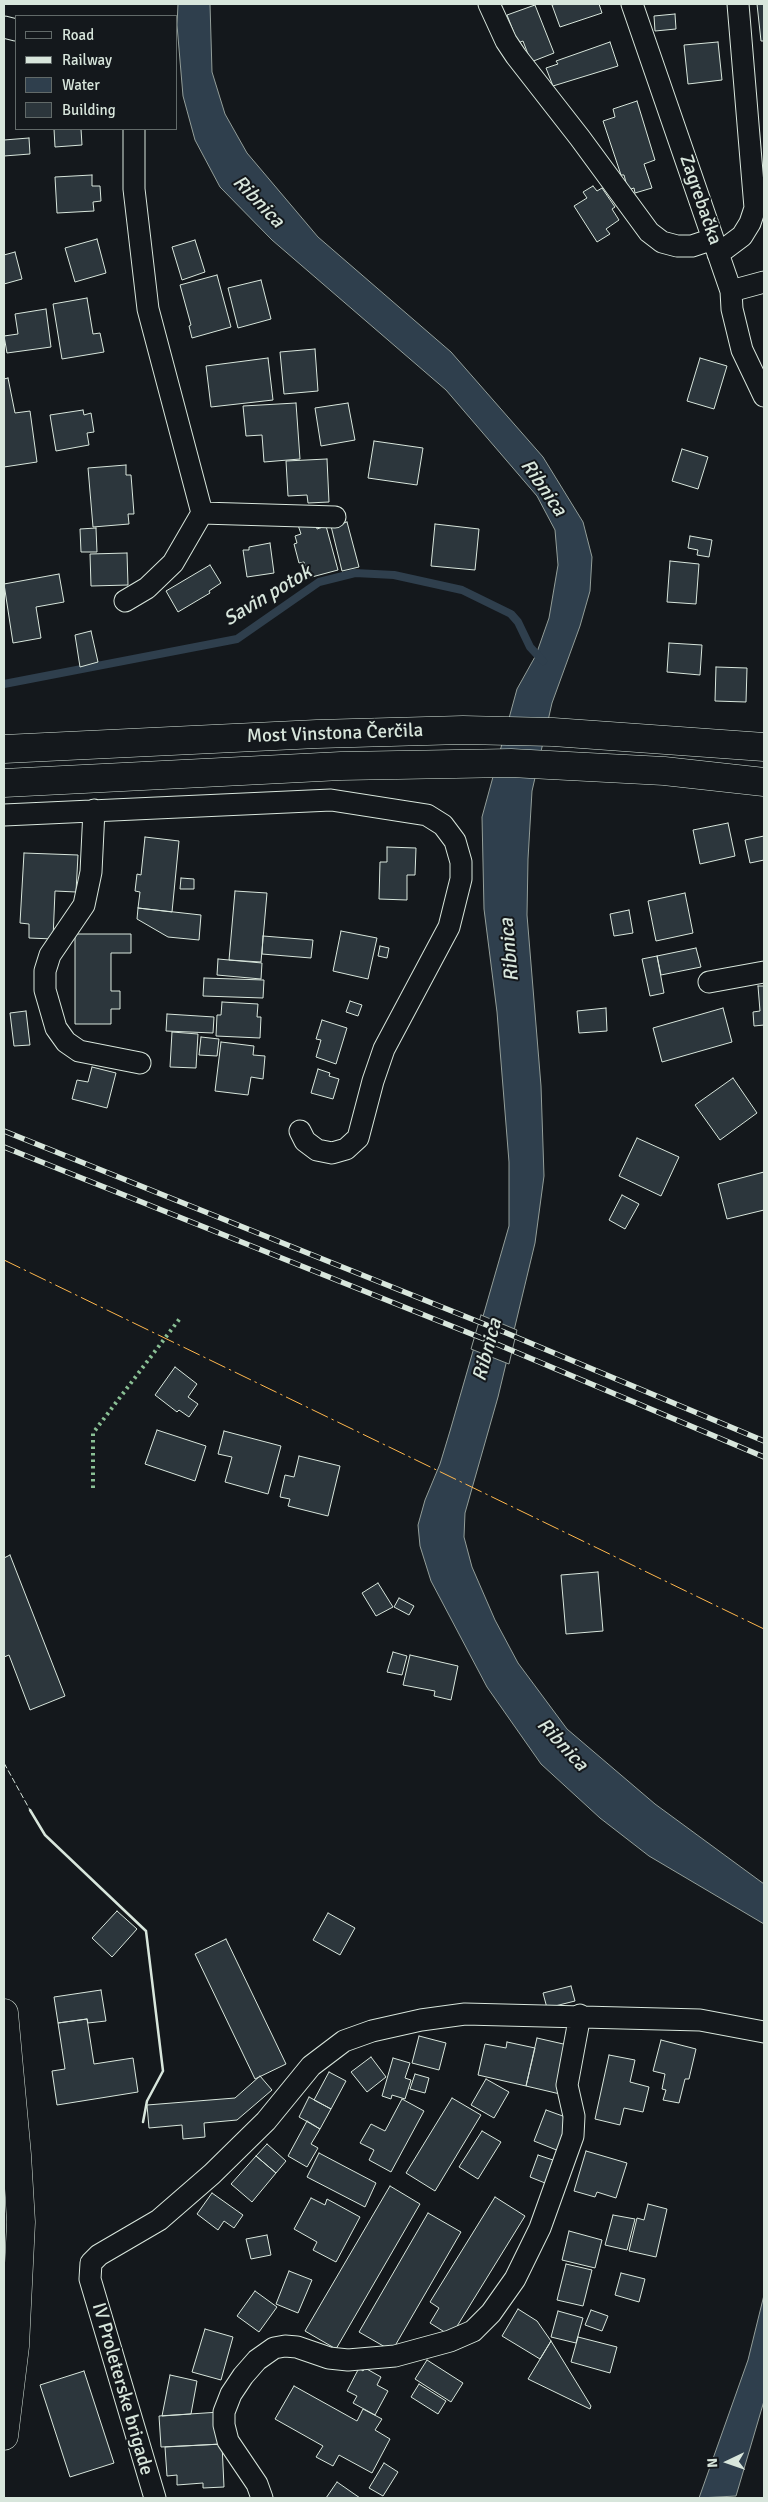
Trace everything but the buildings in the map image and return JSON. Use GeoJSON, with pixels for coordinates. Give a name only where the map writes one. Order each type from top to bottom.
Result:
{"type":"FeatureCollection","features":[{"type":"Feature","properties":{"kind":"main road","name":"Most Vinstona Čerčila"},"geometry":{"type":"LineString","coordinates":[[4,749],[417,731],[544,732],[764,747]]}},
{"type":"Feature","properties":{"kind":"main road","name":"Most Vinstona Čerčila"},"geometry":{"type":"LineString","coordinates":[[4,783],[341,766],[511,762],[664,771],[764,782]]}},
{"type":"Feature","properties":{"kind":"main road"},"geometry":{"type":"LineString","coordinates":[[4,2013],[17,2155],[20,2222],[16,2336],[4,2436]]}},
{"type":"Feature","properties":{"kind":"street"},"geometry":{"type":"LineString","coordinates":[[489,4],[506,41],[516,56],[580,138],[649,232],[662,242],[677,246],[716,246],[742,236],[750,223],[755,208],[738,4]]}},
{"type":"Feature","properties":{"kind":"street","name":"Zagrebačka"},"geometry":{"type":"LineString","coordinates":[[632,4],[731,291],[732,308],[742,350],[764,396]]}},
{"type":"Feature","properties":{"kind":"street"},"geometry":{"type":"LineString","coordinates":[[125,601],[147,588],[172,563],[202,513],[148,309],[134,189],[134,130]]}},
{"type":"Feature","properties":{"kind":"street"},"geometry":{"type":"LineString","coordinates":[[731,291],[764,282]]}},
{"type":"Feature","properties":{"kind":"street"},"geometry":{"type":"LineString","coordinates":[[202,513],[335,517]]}},
{"type":"Feature","properties":{"kind":"street"},"geometry":{"type":"LineString","coordinates":[[4,815],[331,800],[428,815],[443,825],[454,841],[461,862],[461,879],[449,927],[384,1049],[373,1081],[358,1138],[346,1149],[332,1153],[317,1150],[305,1141],[300,1131]]}},
{"type":"Feature","properties":{"kind":"street"},"geometry":{"type":"LineString","coordinates":[[94,810],[91,872],[84,905],[50,955],[45,971],[45,990],[56,1028],[66,1042],[79,1051],[140,1063]]}},
{"type":"Feature","properties":{"kind":"street"},"geometry":{"type":"LineString","coordinates":[[709,982],[764,972]]}},
{"type":"Feature","properties":{"kind":"street","name":"IV Proleterske brigade"},"geometry":{"type":"LineString","coordinates":[[154,2498],[90,2279],[89,2269],[94,2259],[159,2220],[172,2209],[266,2121],[311,2066],[344,2041],[372,2031],[421,2020],[465,2014],[580,2015]]}},
{"type":"Feature","properties":{"kind":"street"},"geometry":{"type":"LineString","coordinates":[[262,2498],[257,2484],[228,2441],[224,2425],[224,2412],[232,2394],[243,2376],[258,2360],[274,2348],[285,2346],[297,2347],[329,2358],[348,2360],[395,2356],[450,2341],[473,2331],[491,2313],[515,2279],[540,2228],[573,2136],[574,2116],[567,2085],[580,2015],[700,2020],[764,2032]]}},
{"type":"Feature","properties":{"kind":"water","name":"Ribnica"},"geometry":{"type":"Polygon","coordinates":[[[178,4],[210,4],[212,72],[225,114],[247,153],[318,237],[451,352],[543,457],[583,522],[592,557],[590,591],[580,626],[552,703],[532,791],[527,915],[541,1086],[544,1176],[535,1243],[498,1397],[465,1513],[464,1537],[472,1567],[495,1620],[518,1663],[567,1729],[655,1804],[764,1884],[764,1924],[649,1856],[600,1818],[541,1764],[487,1687],[431,1581],[420,1546],[418,1525],[425,1500],[440,1464],[509,1226],[509,1162],[497,1012],[484,909],[482,817],[517,689],[536,655],[549,618],[558,565],[555,530],[537,496],[446,390],[272,240],[220,187],[195,140],[183,96],[178,4]]]}},
{"type":"Feature","properties":{"kind":"water"},"geometry":{"type":"Polygon","coordinates":[[[764,2295],[764,2401],[736,2496],[699,2498],[748,2360],[764,2295]]]}},
{"type":"Feature","properties":{"kind":"pier"},"geometry":{"type":"Polygon","coordinates":[[[481,1315],[517,1330],[509,1364],[471,1349],[481,1315]]]}},
{"type":"Feature","properties":{"kind":"waterway","name":"Savin potok"},"geometry":{"type":"LineString","coordinates":[[4,684],[237,639],[319,582],[355,573],[394,575],[462,590],[511,614],[518,622],[530,647],[543,661]]}},
{"type":"Feature","properties":{"kind":"railway"},"geometry":{"type":"LineString","coordinates":[[4,1131],[504,1332],[764,1441]]}},
{"type":"Feature","properties":{"kind":"railway"},"geometry":{"type":"LineString","coordinates":[[4,1147],[499,1345],[764,1457]]}},
{"type":"Feature","properties":{"kind":"hedge"},"geometry":{"type":"LineString","coordinates":[[93,1488],[93,1433],[181,1317]]}},
{"type":"Feature","properties":{"kind":"fence"},"geometry":{"type":"LineString","coordinates":[[4,1763],[30,1810]]}},
{"type":"Feature","properties":{"kind":"wall"},"geometry":{"type":"LineString","coordinates":[[30,1810],[45,1835],[146,1931],[163,2071],[147,2101],[143,2122]]}},
{"type":"Feature","properties":{"kind":"power"},"geometry":{"type":"LineString","coordinates":[[4,1260],[764,1629]]}}]}
